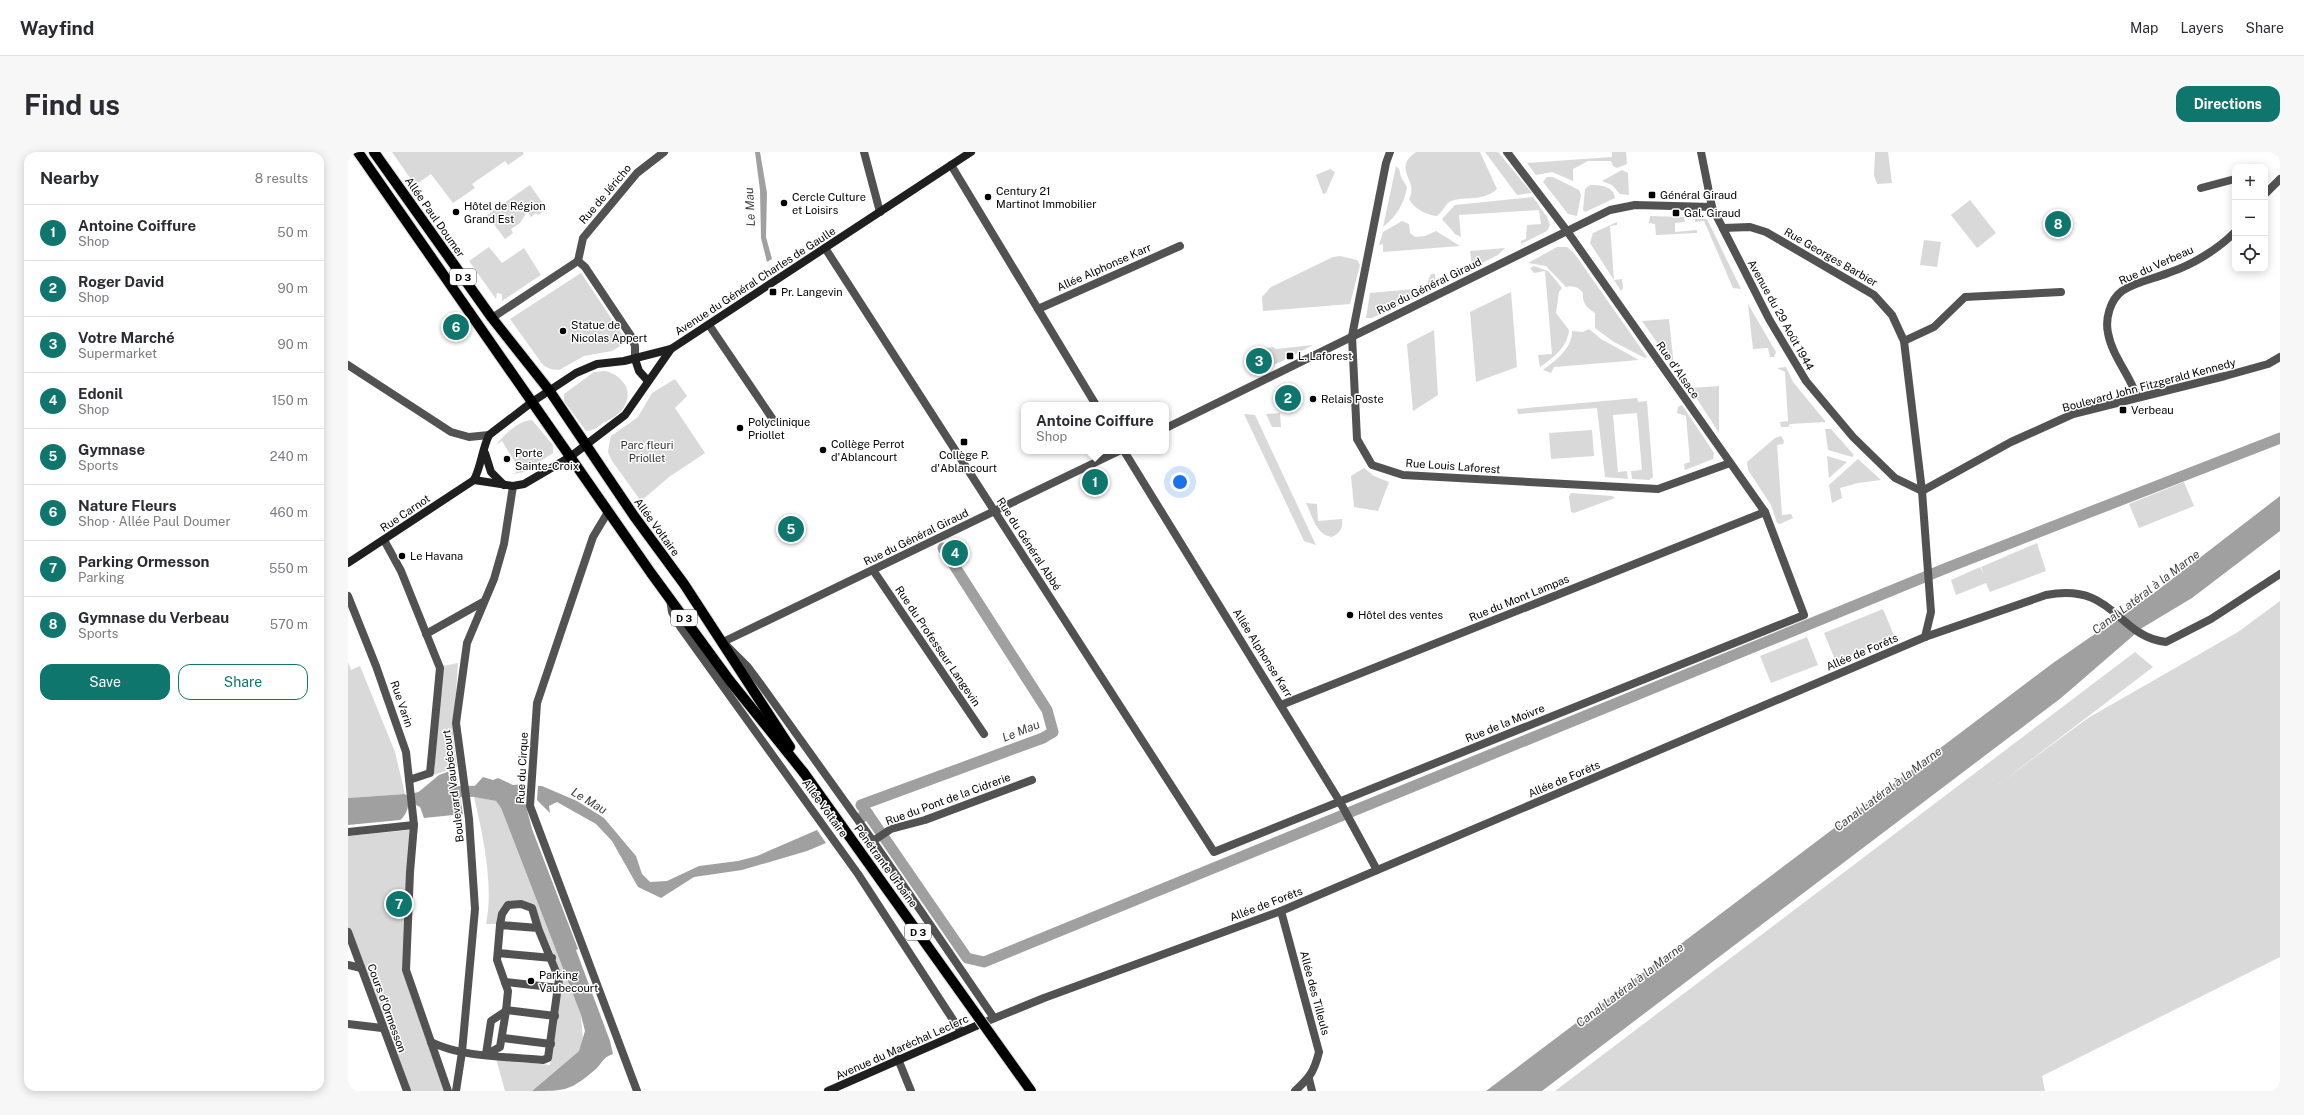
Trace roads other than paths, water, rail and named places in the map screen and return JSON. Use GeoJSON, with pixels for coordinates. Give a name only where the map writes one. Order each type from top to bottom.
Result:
{"type":"FeatureCollection","features":[{"type":"Feature","properties":{"kind":"main road","name":"D 3"},"geometry":{"type":"LineString","coordinates":[[358,152],[570,457]]}},
{"type":"Feature","properties":{"kind":"main road","name":"Allée Paul Doumer"},"geometry":{"type":"LineString","coordinates":[[374,152],[492,318],[549,390]]}},
{"type":"Feature","properties":{"kind":"main road","name":"Avenue du Général Charles de Gaulle"},"geometry":{"type":"LineString","coordinates":[[489,435],[549,390],[584,369],[597,364],[635,359],[671,350],[971,152]]}},
{"type":"Feature","properties":{"kind":"main road","name":"Avenue du Général Charles de Gaulle"},"geometry":{"type":"LineString","coordinates":[[508,485],[534,478],[570,457],[625,415],[671,350]]}},
{"type":"Feature","properties":{"kind":"main road"},"geometry":{"type":"LineString","coordinates":[[635,359],[638,372],[648,381]]}},
{"type":"Feature","properties":{"kind":"main road","name":"D 3"},"geometry":{"type":"LineString","coordinates":[[549,390],[586,445]]}},
{"type":"Feature","properties":{"kind":"main road"},"geometry":{"type":"LineString","coordinates":[[489,435],[484,446],[479,470],[474,480],[508,485]]}},
{"type":"Feature","properties":{"kind":"main road","name":"Allée Voltaire"},"geometry":{"type":"LineString","coordinates":[[586,445],[723,642],[780,730],[804,773]]}},
{"type":"Feature","properties":{"kind":"main road"},"geometry":{"type":"LineString","coordinates":[[484,446],[487,464],[491,472],[508,485]]}},
{"type":"Feature","properties":{"kind":"main road","name":"Allée Voltaire"},"geometry":{"type":"LineString","coordinates":[[570,457],[730,681],[804,773]]}},
{"type":"Feature","properties":{"kind":"main road","name":"Rue Carnot"},"geometry":{"type":"LineString","coordinates":[[348,562],[474,480]]}},
{"type":"Feature","properties":{"kind":"main road","name":"Pénétrante Urbaine"},"geometry":{"type":"LineString","coordinates":[[804,773],[1031,1091]]}},
{"type":"Feature","properties":{"kind":"main road","name":"Avenue du Maréchal Leclerc"},"geometry":{"type":"LineString","coordinates":[[828,1091],[985,1022]]}},
{"type":"Feature","properties":{"kind":"street","name":"Rue de Jéricho"},"geometry":{"type":"LineString","coordinates":[[578,261],[583,238],[637,172],[664,152]]}},
{"type":"Feature","properties":{"kind":"street"},"geometry":{"type":"LineString","coordinates":[[864,152],[880,212]]}},
{"type":"Feature","properties":{"kind":"street","name":"Rue Louis Laforest"},"geometry":{"type":"LineString","coordinates":[[1390,152],[1386,163],[1368,250],[1352,336],[1357,440],[1372,465],[1403,475],[1658,489],[1730,463]]}},
{"type":"Feature","properties":{"kind":"street","name":"Rue d'Alsace"},"geometry":{"type":"LineString","coordinates":[[1507,152],[1567,231],[1766,512],[1804,615]]}},
{"type":"Feature","properties":{"kind":"street","name":"Avenue du 29 Août 1944"},"geometry":{"type":"LineString","coordinates":[[1701,152],[1712,207],[1786,351],[1806,381],[1853,437],[1895,478],[1922,491]]}},
{"type":"Feature","properties":{"kind":"street"},"geometry":{"type":"LineString","coordinates":[[951,165],[1094,402]]}},
{"type":"Feature","properties":{"kind":"street"},"geometry":{"type":"LineString","coordinates":[[2268,188],[2280,179]]}},
{"type":"Feature","properties":{"kind":"street"},"geometry":{"type":"LineString","coordinates":[[2201,188],[2232,180]]}},
{"type":"Feature","properties":{"kind":"street","name":"Rue du Général Giraud"},"geometry":{"type":"LineString","coordinates":[[1169,427],[1610,210],[1635,205],[1712,207]]}},
{"type":"Feature","properties":{"kind":"street","name":"Rue Georges Barbier"},"geometry":{"type":"LineString","coordinates":[[1723,228],[1750,227],[1766,232],[1874,295],[1892,315],[1904,341],[1922,491]]}},
{"type":"Feature","properties":{"kind":"street","name":"Rue du Verbeau"},"geometry":{"type":"LineString","coordinates":[[2137,397],[2130,378],[2110,339],[2107,324],[2112,304],[2122,292],[2195,261],[2220,245],[2232,235]]}},
{"type":"Feature","properties":{"kind":"street","name":"Allée Alphonse Karr"},"geometry":{"type":"LineString","coordinates":[[1038,309],[1180,246]]}},
{"type":"Feature","properties":{"kind":"street","name":"Rue du Général Abbé"},"geometry":{"type":"LineString","coordinates":[[825,248],[1214,852]]}},
{"type":"Feature","properties":{"kind":"street"},"geometry":{"type":"LineString","coordinates":[[492,318],[578,261],[585,267],[631,336],[635,346],[635,359]]}},
{"type":"Feature","properties":{"kind":"street"},"geometry":{"type":"LineString","coordinates":[[1904,341],[1934,327],[1964,297],[2061,292]]}},
{"type":"Feature","properties":{"kind":"street"},"geometry":{"type":"LineString","coordinates":[[709,325],[774,421]]}},
{"type":"Feature","properties":{"kind":"street","name":"Boulevard John Fitzgerald Kennedy"},"geometry":{"type":"LineString","coordinates":[[1922,491],[2011,442],[2073,414],[2246,371],[2268,364],[2280,356]]}},
{"type":"Feature","properties":{"kind":"street"},"geometry":{"type":"LineString","coordinates":[[348,364],[450,432],[469,437],[489,435]]}},
{"type":"Feature","properties":{"kind":"street","name":"Rue du Général Giraud"},"geometry":{"type":"LineString","coordinates":[[723,642],[1113,454]]}},
{"type":"Feature","properties":{"kind":"street","name":"Allée Alphonse Karr"},"geometry":{"type":"LineString","coordinates":[[1126,454],[1282,704],[1341,803],[1377,870]]}},
{"type":"Feature","properties":{"kind":"street","name":"Boulevard Vaubécourt"},"geometry":{"type":"LineString","coordinates":[[456,1091],[462,1052],[476,908],[464,780],[456,723],[467,643],[494,579],[504,544],[508,485]]}},
{"type":"Feature","properties":{"kind":"street"},"geometry":{"type":"LineString","coordinates":[[1922,491],[1931,612],[1925,637]]}},
{"type":"Feature","properties":{"kind":"street","name":"Rue du Cirque"},"geometry":{"type":"LineString","coordinates":[[608,512],[593,537],[537,703],[530,806],[637,1091]]}},
{"type":"Feature","properties":{"kind":"street","name":"Rue du Mont Lampas"},"geometry":{"type":"LineString","coordinates":[[1282,704],[1766,512]]}},
{"type":"Feature","properties":{"kind":"street"},"geometry":{"type":"LineString","coordinates":[[384,540],[401,571],[440,668],[430,773],[409,780]]}},
{"type":"Feature","properties":{"kind":"street","name":"Rue du Professeur Langevin"},"geometry":{"type":"LineString","coordinates":[[873,570],[984,734]]}},
{"type":"Feature","properties":{"kind":"street","name":"Allée de Forêts"},"geometry":{"type":"LineString","coordinates":[[985,1022],[1194,942],[1281,911],[1925,637],[2046,595],[2060,592],[2084,594],[2109,608],[2145,636],[2159,641],[2173,640],[2211,619],[2280,574]]}},
{"type":"Feature","properties":{"kind":"street","name":"Rue Varin"},"geometry":{"type":"LineString","coordinates":[[348,596],[376,666],[406,752],[414,825]]}},
{"type":"Feature","properties":{"kind":"street","name":"Allée Voltaire"},"geometry":{"type":"LineString","coordinates":[[670,599],[672,612],[681,628],[858,874],[961,1032]]}},
{"type":"Feature","properties":{"kind":"street"},"geometry":{"type":"LineString","coordinates":[[426,634],[483,602]]}},
{"type":"Feature","properties":{"kind":"street","name":"Rue de la Moivre"},"geometry":{"type":"LineString","coordinates":[[1214,852],[1341,803],[1804,615]]}},
{"type":"Feature","properties":{"kind":"street","name":"Allée Voltaire"},"geometry":{"type":"LineString","coordinates":[[723,642],[747,666],[876,839],[994,1018]]}},
{"type":"Feature","properties":{"kind":"street","name":"Rue du Pont de la Cidrerie"},"geometry":{"type":"LineString","coordinates":[[876,839],[891,829],[925,820],[1032,780]]}},
{"type":"Feature","properties":{"kind":"street"},"geometry":{"type":"LineString","coordinates":[[348,832],[414,825],[410,872],[406,970],[448,1091]]}},
{"type":"Feature","properties":{"kind":"street"},"geometry":{"type":"LineString","coordinates":[[431,1042],[444,1048],[462,1052],[543,1060],[548,1058],[559,980],[552,958],[538,928],[532,908],[521,904],[508,905],[502,914],[497,960],[508,991],[506,1010],[500,1047],[486,1054]]}},
{"type":"Feature","properties":{"kind":"street","name":"Allée des Tilleuls"},"geometry":{"type":"LineString","coordinates":[[1281,911],[1319,1052],[1315,1069],[1309,1079],[1296,1091]]}},
{"type":"Feature","properties":{"kind":"street"},"geometry":{"type":"LineString","coordinates":[[500,925],[538,928]]}},
{"type":"Feature","properties":{"kind":"street","name":"Cours d'Ormesson"},"geometry":{"type":"LineString","coordinates":[[348,932],[382,1028],[407,1091]]}},
{"type":"Feature","properties":{"kind":"street"},"geometry":{"type":"LineString","coordinates":[[498,953],[552,958]]}},
{"type":"Feature","properties":{"kind":"street"},"geometry":{"type":"LineString","coordinates":[[348,965],[361,968]]}},
{"type":"Feature","properties":{"kind":"street"},"geometry":{"type":"LineString","coordinates":[[505,982],[559,988]]}},
{"type":"Feature","properties":{"kind":"street"},"geometry":{"type":"LineString","coordinates":[[486,1054],[491,1020],[506,1010],[555,1016]]}},
{"type":"Feature","properties":{"kind":"street"},"geometry":{"type":"LineString","coordinates":[[348,1024],[382,1028]]}},
{"type":"Feature","properties":{"kind":"street"},"geometry":{"type":"LineString","coordinates":[[502,1039],[551,1044]]}},
{"type":"Feature","properties":{"kind":"street"},"geometry":{"type":"LineString","coordinates":[[502,1039],[503,1048],[507,1056]]}},
{"type":"Feature","properties":{"kind":"street"},"geometry":{"type":"LineString","coordinates":[[436,1057],[462,1052]]}},
{"type":"Feature","properties":{"kind":"street"},"geometry":{"type":"LineString","coordinates":[[898,1059],[911,1091]]}},
{"type":"Feature","properties":{"kind":"street"},"geometry":{"type":"LineString","coordinates":[[1309,1079],[1312,1091]]}},
{"type":"Feature","properties":{"kind":"water"},"geometry":{"type":"Polygon","coordinates":[[[755,152],[760,152],[767,193],[766,237],[772,259],[767,262],[761,238],[760,190],[755,152]]]}},
{"type":"Feature","properties":{"kind":"water","name":"Canal Latéral à la Marne"},"geometry":{"type":"Polygon","coordinates":[[[2280,496],[2280,531],[2192,598],[2142,628],[2061,698],[1542,1091],[1486,1091],[2053,663],[2154,593],[2280,496]]]}},
{"type":"Feature","properties":{"kind":"water"},"geometry":{"type":"Polygon","coordinates":[[[455,769],[463,814],[424,818],[420,807],[416,805],[415,795],[439,775],[455,769]]]}},
{"type":"Feature","properties":{"kind":"water"},"geometry":{"type":"Polygon","coordinates":[[[483,777],[493,780],[498,778],[513,785],[525,784],[524,798],[532,829],[578,949],[576,950],[610,1041],[613,1054],[605,1059],[596,1069],[580,1082],[560,1090],[532,1091],[579,1051],[585,1031],[581,1015],[501,808],[496,801],[474,797],[473,788],[483,777]]]}},
{"type":"Feature","properties":{"kind":"water"},"geometry":{"type":"Polygon","coordinates":[[[538,786],[542,786],[577,801],[604,818],[636,856],[642,874],[650,882],[667,881],[699,866],[738,861],[757,856],[817,830],[826,843],[807,851],[742,870],[694,877],[661,898],[638,887],[612,841],[596,824],[557,802],[549,806],[550,813],[537,800],[538,786]]]}},
{"type":"Feature","properties":{"kind":"water"},"geometry":{"type":"Polygon","coordinates":[[[405,794],[408,800],[408,808],[403,818],[400,820],[348,825],[348,798],[405,794]]]}},
{"type":"Feature","properties":{"kind":"waterway"},"geometry":{"type":"LineString","coordinates":[[868,814],[967,958],[984,962],[1949,567],[2280,438]]}},
{"type":"Feature","properties":{"kind":"waterway","name":"Le Mau"},"geometry":{"type":"LineString","coordinates":[[862,817],[868,814],[861,805],[1043,738],[1053,732],[1047,710],[943,548]]}},
{"type":"Feature","properties":{"kind":"waterway","name":"Le Mau"},"geometry":{"type":"LineString","coordinates":[[400,802],[442,792],[488,791]]}},
{"type":"Feature","properties":{"kind":"place","name":"Général Giraud"},"geometry":{"type":"Point","coordinates":[1652,195]}},
{"type":"Feature","properties":{"kind":"place","name":"Century 21 Martinot Immobilier"},"geometry":{"type":"Point","coordinates":[988,197]}},
{"type":"Feature","properties":{"kind":"place","name":"Cercle Culture et Loisirs"},"geometry":{"type":"Point","coordinates":[784,203]}},
{"type":"Feature","properties":{"kind":"place","name":"Hôtel de Région Grand Est"},"geometry":{"type":"Point","coordinates":[456,212]}},
{"type":"Feature","properties":{"kind":"place","name":"Gal. Giraud"},"geometry":{"type":"Point","coordinates":[1676,213]}},
{"type":"Feature","properties":{"kind":"place","name":"Gymnase du Verbeau"},"geometry":{"type":"Point","coordinates":[2058,224]}},
{"type":"Feature","properties":{"kind":"place","name":"Pr. Langevin"},"geometry":{"type":"Point","coordinates":[773,292]}},
{"type":"Feature","properties":{"kind":"place","name":"Nature Fleurs"},"geometry":{"type":"Point","coordinates":[456,327]}},
{"type":"Feature","properties":{"kind":"place","name":"Statue de Nicolas Appert"},"geometry":{"type":"Point","coordinates":[563,331]}},
{"type":"Feature","properties":{"kind":"place","name":"L. Laforest"},"geometry":{"type":"Point","coordinates":[1290,356]}},
{"type":"Feature","properties":{"kind":"place","name":"Votre Marché"},"geometry":{"type":"Point","coordinates":[1259,361]}},
{"type":"Feature","properties":{"kind":"place","name":"Roger David"},"geometry":{"type":"Point","coordinates":[1288,398]}},
{"type":"Feature","properties":{"kind":"place","name":"Relais Poste"},"geometry":{"type":"Point","coordinates":[1313,399]}},
{"type":"Feature","properties":{"kind":"place","name":"Verbeau"},"geometry":{"type":"Point","coordinates":[2123,410]}},
{"type":"Feature","properties":{"kind":"place","name":"Polyclinique Priollet"},"geometry":{"type":"Point","coordinates":[740,428]}},
{"type":"Feature","properties":{"kind":"place","name":"Collège P. d'Ablancourt"},"geometry":{"type":"Point","coordinates":[964,442]}},
{"type":"Feature","properties":{"kind":"place","name":"Collège Perrot d'Ablancourt"},"geometry":{"type":"Point","coordinates":[823,450]}},
{"type":"Feature","properties":{"kind":"place","name":"Porte Sainte-Croix"},"geometry":{"type":"Point","coordinates":[507,459]}},
{"type":"Feature","properties":{"kind":"place","name":"Antoine Coiffure"},"geometry":{"type":"Point","coordinates":[1095,482]}},
{"type":"Feature","properties":{"kind":"place","name":"Gymnase"},"geometry":{"type":"Point","coordinates":[791,529]}},
{"type":"Feature","properties":{"kind":"place","name":"Edonil"},"geometry":{"type":"Point","coordinates":[955,553]}},
{"type":"Feature","properties":{"kind":"place","name":"Le Havana"},"geometry":{"type":"Point","coordinates":[402,556]}},
{"type":"Feature","properties":{"kind":"place","name":"Hôtel des ventes"},"geometry":{"type":"Point","coordinates":[1350,615]}},
{"type":"Feature","properties":{"kind":"place","name":"Parking Ormesson"},"geometry":{"type":"Point","coordinates":[399,904]}},
{"type":"Feature","properties":{"kind":"place","name":"Parking Vaubecourt"},"geometry":{"type":"Point","coordinates":[531,981]}},
{"type":"Feature","properties":{"kind":"park label","name":"Parc fleuri Priollet"},"geometry":{"type":"Point","coordinates":[647,451]}}]}
